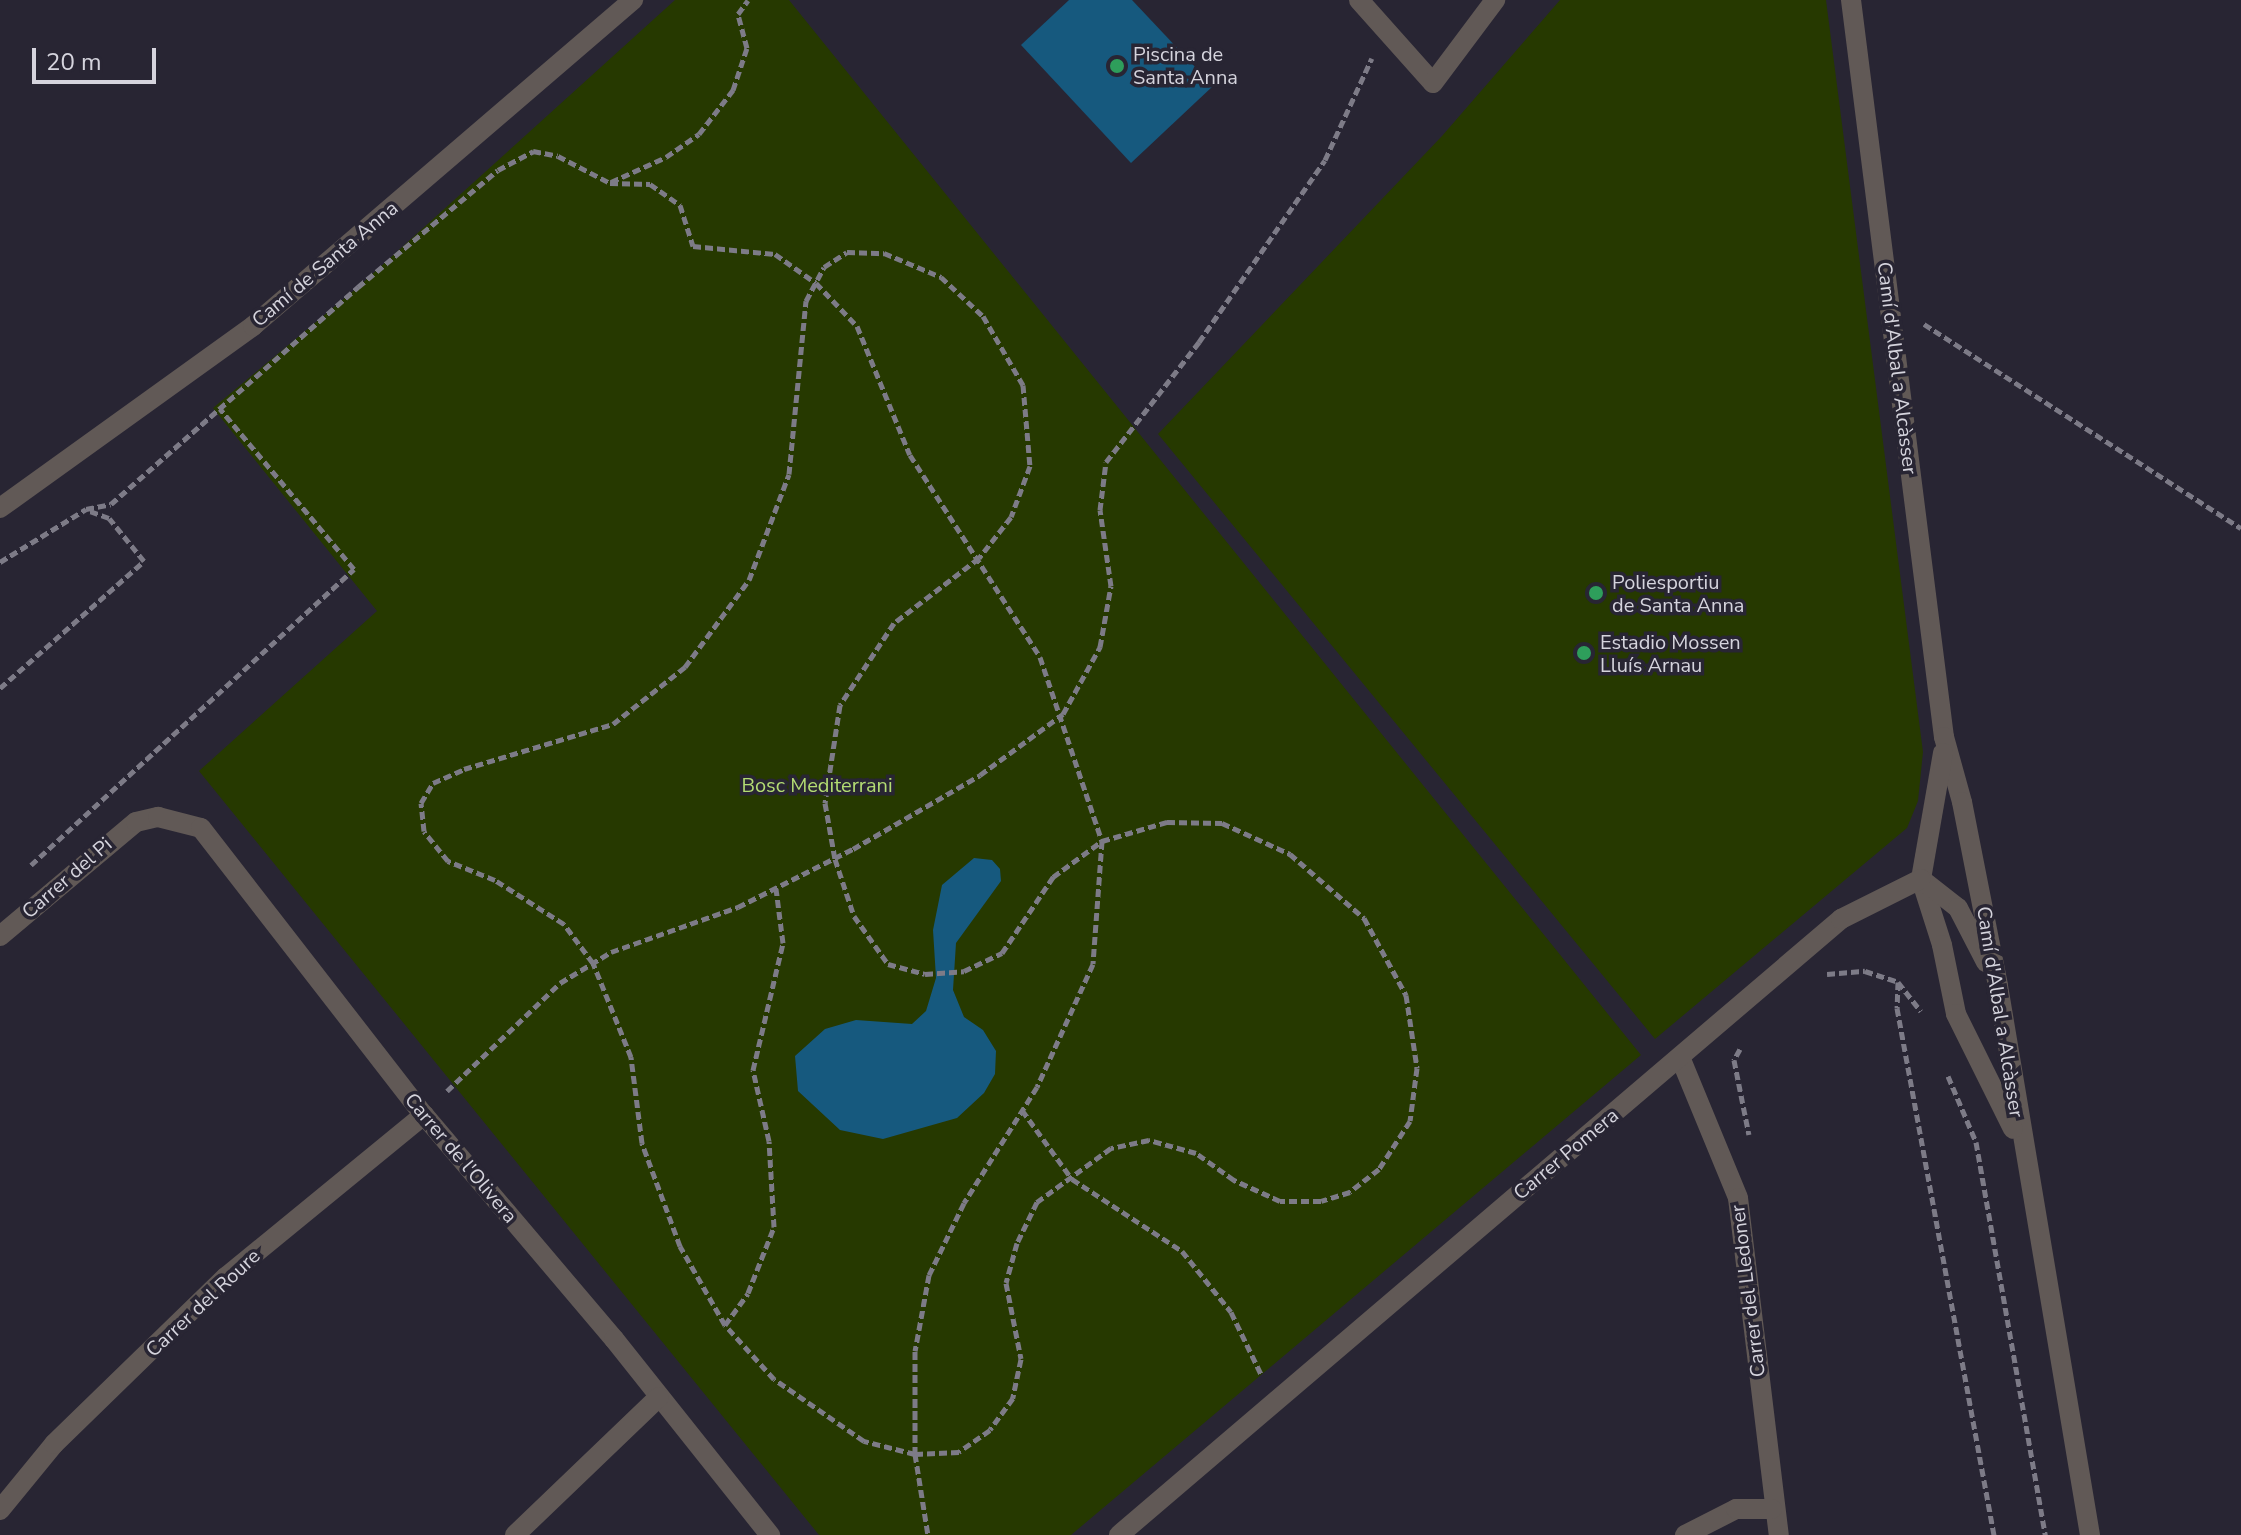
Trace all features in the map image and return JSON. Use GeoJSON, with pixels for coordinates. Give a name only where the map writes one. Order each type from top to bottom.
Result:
{"type":"FeatureCollection","features":[{"type":"Feature","properties":{"kind":"street","name":"Camí de Santa Anna"},"geometry":{"type":"LineString","coordinates":[[0,508],[253,326],[633,0]]}},
{"type":"Feature","properties":{"kind":"street"},"geometry":{"type":"LineString","coordinates":[[1359,0],[1433,83],[1495,0]]}},
{"type":"Feature","properties":{"kind":"street","name":"Camí d'Albal a Alcàsser"},"geometry":{"type":"LineString","coordinates":[[1851,0],[1944,737],[1962,802],[1998,986],[2022,1147],[2090,1535]]}},
{"type":"Feature","properties":{"kind":"street","name":"Camí d'Albal a Alcàsser"},"geometry":{"type":"LineString","coordinates":[[1944,737],[1942,781],[1921,879],[1942,945],[1956,1014],[2022,1147]]}},
{"type":"Feature","properties":{"kind":"street","name":"Carrer de l'Olivera"},"geometry":{"type":"LineString","coordinates":[[136,822],[180,819],[218,844],[424,1115],[770,1535]]}},
{"type":"Feature","properties":{"kind":"street","name":"Carrer del Pi"},"geometry":{"type":"LineString","coordinates":[[0,936],[136,822]]}},
{"type":"Feature","properties":{"kind":"street"},"geometry":{"type":"LineString","coordinates":[[1921,879],[1958,908],[1998,986]]}},
{"type":"Feature","properties":{"kind":"street","name":"Carrer Pomera"},"geometry":{"type":"LineString","coordinates":[[1119,1535],[1841,919],[1921,879]]}},
{"type":"Feature","properties":{"kind":"street","name":"Carrer del Lledoner"},"geometry":{"type":"LineString","coordinates":[[1680,1057],[1738,1198],[1772,1509],[1779,1535]]}},
{"type":"Feature","properties":{"kind":"street","name":"Carrer del Roure"},"geometry":{"type":"LineString","coordinates":[[0,1510],[54,1444],[226,1277],[424,1115]]}},
{"type":"Feature","properties":{"kind":"street"},"geometry":{"type":"LineString","coordinates":[[515,1535],[659,1397]]}},
{"type":"Feature","properties":{"kind":"street"},"geometry":{"type":"LineString","coordinates":[[1685,1535],[1736,1509],[1772,1509]]}},
{"type":"Feature","properties":{"kind":"path"},"geometry":{"type":"LineString","coordinates":[[610,183],[666,157],[699,134],[733,90],[747,48],[738,14],[748,0]]}},
{"type":"Feature","properties":{"kind":"path"},"geometry":{"type":"LineString","coordinates":[[447,1091],[519,1019],[593,963],[776,888],[835,859],[980,775],[1063,714],[1100,647],[1111,586],[1100,510],[1106,462],[1199,342],[1325,160],[1385,29]]}},
{"type":"Feature","properties":{"kind":"path"},"geometry":{"type":"LineString","coordinates":[[0,562],[86,509],[111,504],[498,170],[533,151],[558,156],[610,183],[650,184],[680,205],[693,246],[775,254],[816,283],[857,326],[910,455],[1040,657],[1063,714],[1102,841],[1093,964],[1022,1110],[964,1203],[929,1275],[915,1351],[915,1454],[928,1535]]}},
{"type":"Feature","properties":{"kind":"path"},"geometry":{"type":"LineString","coordinates":[[847,252],[884,253],[941,277],[983,316],[1023,385],[1030,466],[1011,517],[979,558],[894,623],[840,705],[825,803],[835,859],[854,916],[888,964],[925,974],[964,971],[1002,953],[1053,877],[1102,841],[1167,822],[1222,823],[1290,854],[1364,918],[1406,995],[1417,1068],[1410,1121],[1379,1169],[1335,1196],[1280,1201],[1234,1180],[1196,1153],[1149,1140],[1111,1148],[1037,1202],[1017,1243],[1006,1283],[1021,1359],[1013,1398],[990,1430],[959,1452],[915,1454],[864,1441],[774,1379],[725,1325],[680,1246],[642,1143],[631,1057],[593,963],[564,924],[495,880],[448,861],[424,831],[421,803],[433,783],[464,769],[613,724],[685,667],[749,580],[789,474],[806,301],[824,267],[847,252]]}},
{"type":"Feature","properties":{"kind":"path"},"geometry":{"type":"LineString","coordinates":[[1889,302],[2241,528]]}},
{"type":"Feature","properties":{"kind":"path"},"geometry":{"type":"LineString","coordinates":[[23,872],[354,569],[220,409]]}},
{"type":"Feature","properties":{"kind":"path"},"geometry":{"type":"LineString","coordinates":[[0,688],[144,561],[109,518],[86,509]]}},
{"type":"Feature","properties":{"kind":"path"},"geometry":{"type":"LineString","coordinates":[[725,1325],[748,1293],[774,1227],[769,1141],[753,1070],[783,943],[776,888]]}},
{"type":"Feature","properties":{"kind":"path"},"geometry":{"type":"LineString","coordinates":[[1815,979],[1865,971],[1898,982],[1925,1021]]}},
{"type":"Feature","properties":{"kind":"path"},"geometry":{"type":"LineString","coordinates":[[1898,982],[1897,1008],[1994,1535]]}},
{"type":"Feature","properties":{"kind":"path"},"geometry":{"type":"LineString","coordinates":[[1746,1037],[1734,1060],[1752,1149]]}},
{"type":"Feature","properties":{"kind":"path"},"geometry":{"type":"LineString","coordinates":[[1942,1061],[1976,1142],[2045,1535]]}},
{"type":"Feature","properties":{"kind":"path"},"geometry":{"type":"LineString","coordinates":[[1022,1110],[1072,1179],[1182,1251],[1231,1312],[1265,1382]]}},
{"type":"Feature","properties":{"kind":"green space","name":"Bosc Mediterrani"},"geometry":{"type":"Polygon","coordinates":[[[675,0],[789,0],[1641,1055],[1071,1535],[819,1535],[199,771],[377,611],[213,408],[358,287],[675,0]]]}},
{"type":"Feature","properties":{"kind":"green space","name":"Poliesportiu de Santa Anna"},"geometry":{"type":"Polygon","coordinates":[[[1560,0],[1826,0],[1923,752],[1918,801],[1907,828],[1655,1039],[1158,434],[1442,136],[1560,0]]]}},
{"type":"Feature","properties":{"kind":"water","name":"Piscina de Santa Anna"},"geometry":{"type":"Polygon","coordinates":[[[1069,0],[1132,0],[1213,86],[1131,163],[1021,45],[1069,0]]]}},
{"type":"Feature","properties":{"kind":"water"},"geometry":{"type":"Polygon","coordinates":[[[974,858],[992,860],[1000,869],[1001,881],[956,943],[953,990],[964,1017],[983,1030],[996,1051],[995,1074],[984,1093],[957,1118],[883,1139],[840,1130],[798,1091],[795,1056],[825,1029],[856,1020],[912,1024],[926,1011],[936,978],[933,930],[942,885],[974,858]]]}},
{"type":"Feature","properties":{"kind":"place","name":"Piscina de Santa Anna"},"geometry":{"type":"Point","coordinates":[1117,66]}},
{"type":"Feature","properties":{"kind":"place","name":"Poliesportiu de Santa Anna"},"geometry":{"type":"Point","coordinates":[1596,593]}},
{"type":"Feature","properties":{"kind":"place","name":"Estadio Mossen Lluís Arnau"},"geometry":{"type":"Point","coordinates":[1584,653]}}]}
